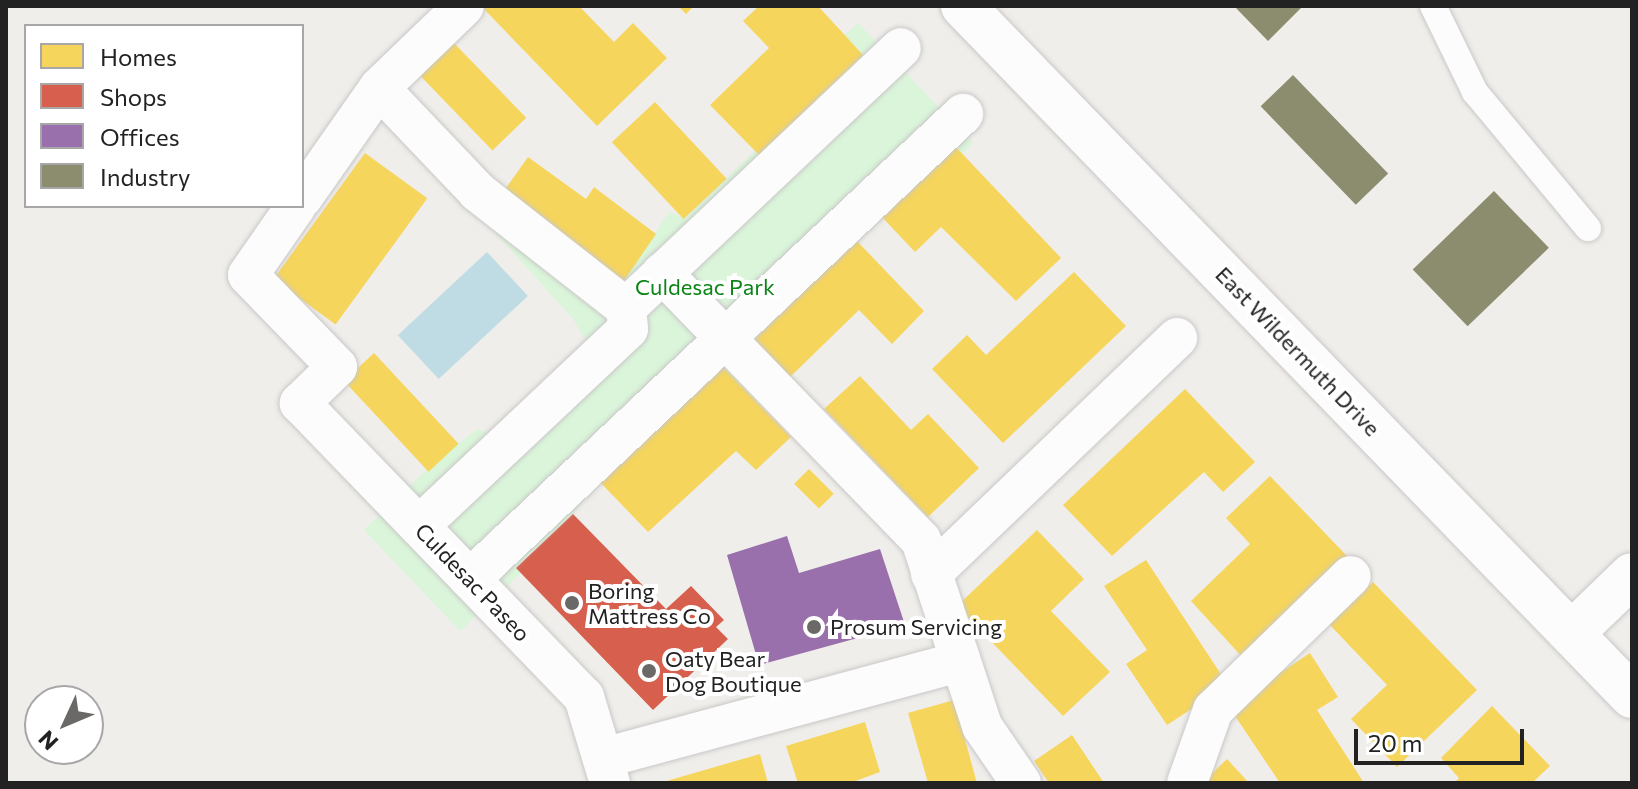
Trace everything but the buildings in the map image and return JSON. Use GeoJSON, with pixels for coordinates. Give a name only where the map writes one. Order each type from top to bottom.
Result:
{"type":"FeatureCollection","features":[{"type":"Feature","properties":{"kind":"street"},"geometry":{"type":"LineString","coordinates":[[304,195],[379,88],[464,6]]}},
{"type":"Feature","properties":{"kind":"street","name":"East Wildermuth Drive"},"geometry":{"type":"LineString","coordinates":[[963,6],[1632,696]]}},
{"type":"Feature","properties":{"kind":"street"},"geometry":{"type":"LineString","coordinates":[[626,308],[901,48]]}},
{"type":"Feature","properties":{"kind":"street"},"geometry":{"type":"LineString","coordinates":[[379,88],[478,192],[626,308],[628,329],[419,526]]}},
{"type":"Feature","properties":{"kind":"street"},"geometry":{"type":"LineString","coordinates":[[470,579],[963,114]]}},
{"type":"Feature","properties":{"kind":"street","name":"Culdesac Paseo"},"geometry":{"type":"LineString","coordinates":[[295,208],[248,275],[337,367],[300,403],[584,697],[606,771]]}},
{"type":"Feature","properties":{"kind":"street"},"geometry":{"type":"LineString","coordinates":[[662,273],[921,540],[982,726],[1021,783]]}},
{"type":"Feature","properties":{"kind":"street"},"geometry":{"type":"LineString","coordinates":[[931,574],[1177,338]]}},
{"type":"Feature","properties":{"kind":"street"},"geometry":{"type":"LineString","coordinates":[[1572,633],[1632,575]]}},
{"type":"Feature","properties":{"kind":"street"},"geometry":{"type":"LineString","coordinates":[[1187,783],[1213,710],[1351,576]]}},
{"type":"Feature","properties":{"kind":"street"},"geometry":{"type":"LineString","coordinates":[[606,771],[960,662]]}},
{"type":"Feature","properties":{"kind":"lane"},"geometry":{"type":"LineString","coordinates":[[1433,6],[1475,92],[1588,228]]}},
{"type":"Feature","properties":{"kind":"green space","name":"Culdesac Park"},"geometry":{"type":"Polygon","coordinates":[[[858,23],[973,143],[962,154],[953,145],[752,342],[788,380],[760,406],[598,480],[573,514],[516,567],[521,573],[460,631],[364,530],[427,469],[477,429],[502,438],[593,353],[573,319],[480,216],[621,285],[669,212],[685,218],[755,151],[760,155],[863,55],[845,35],[858,23]]]}},
{"type":"Feature","properties":{"kind":"water"},"geometry":{"type":"Polygon","coordinates":[[[487,252],[528,296],[439,379],[398,335],[487,252]]]}},
{"type":"Feature","properties":{"kind":"place","name":"Boring Mattress Co"},"geometry":{"type":"Point","coordinates":[572,603]}},
{"type":"Feature","properties":{"kind":"place","name":"Prosum Servicing"},"geometry":{"type":"Point","coordinates":[814,627]}},
{"type":"Feature","properties":{"kind":"place","name":"Oaty Bear Dog Boutique"},"geometry":{"type":"Point","coordinates":[649,671]}}]}
